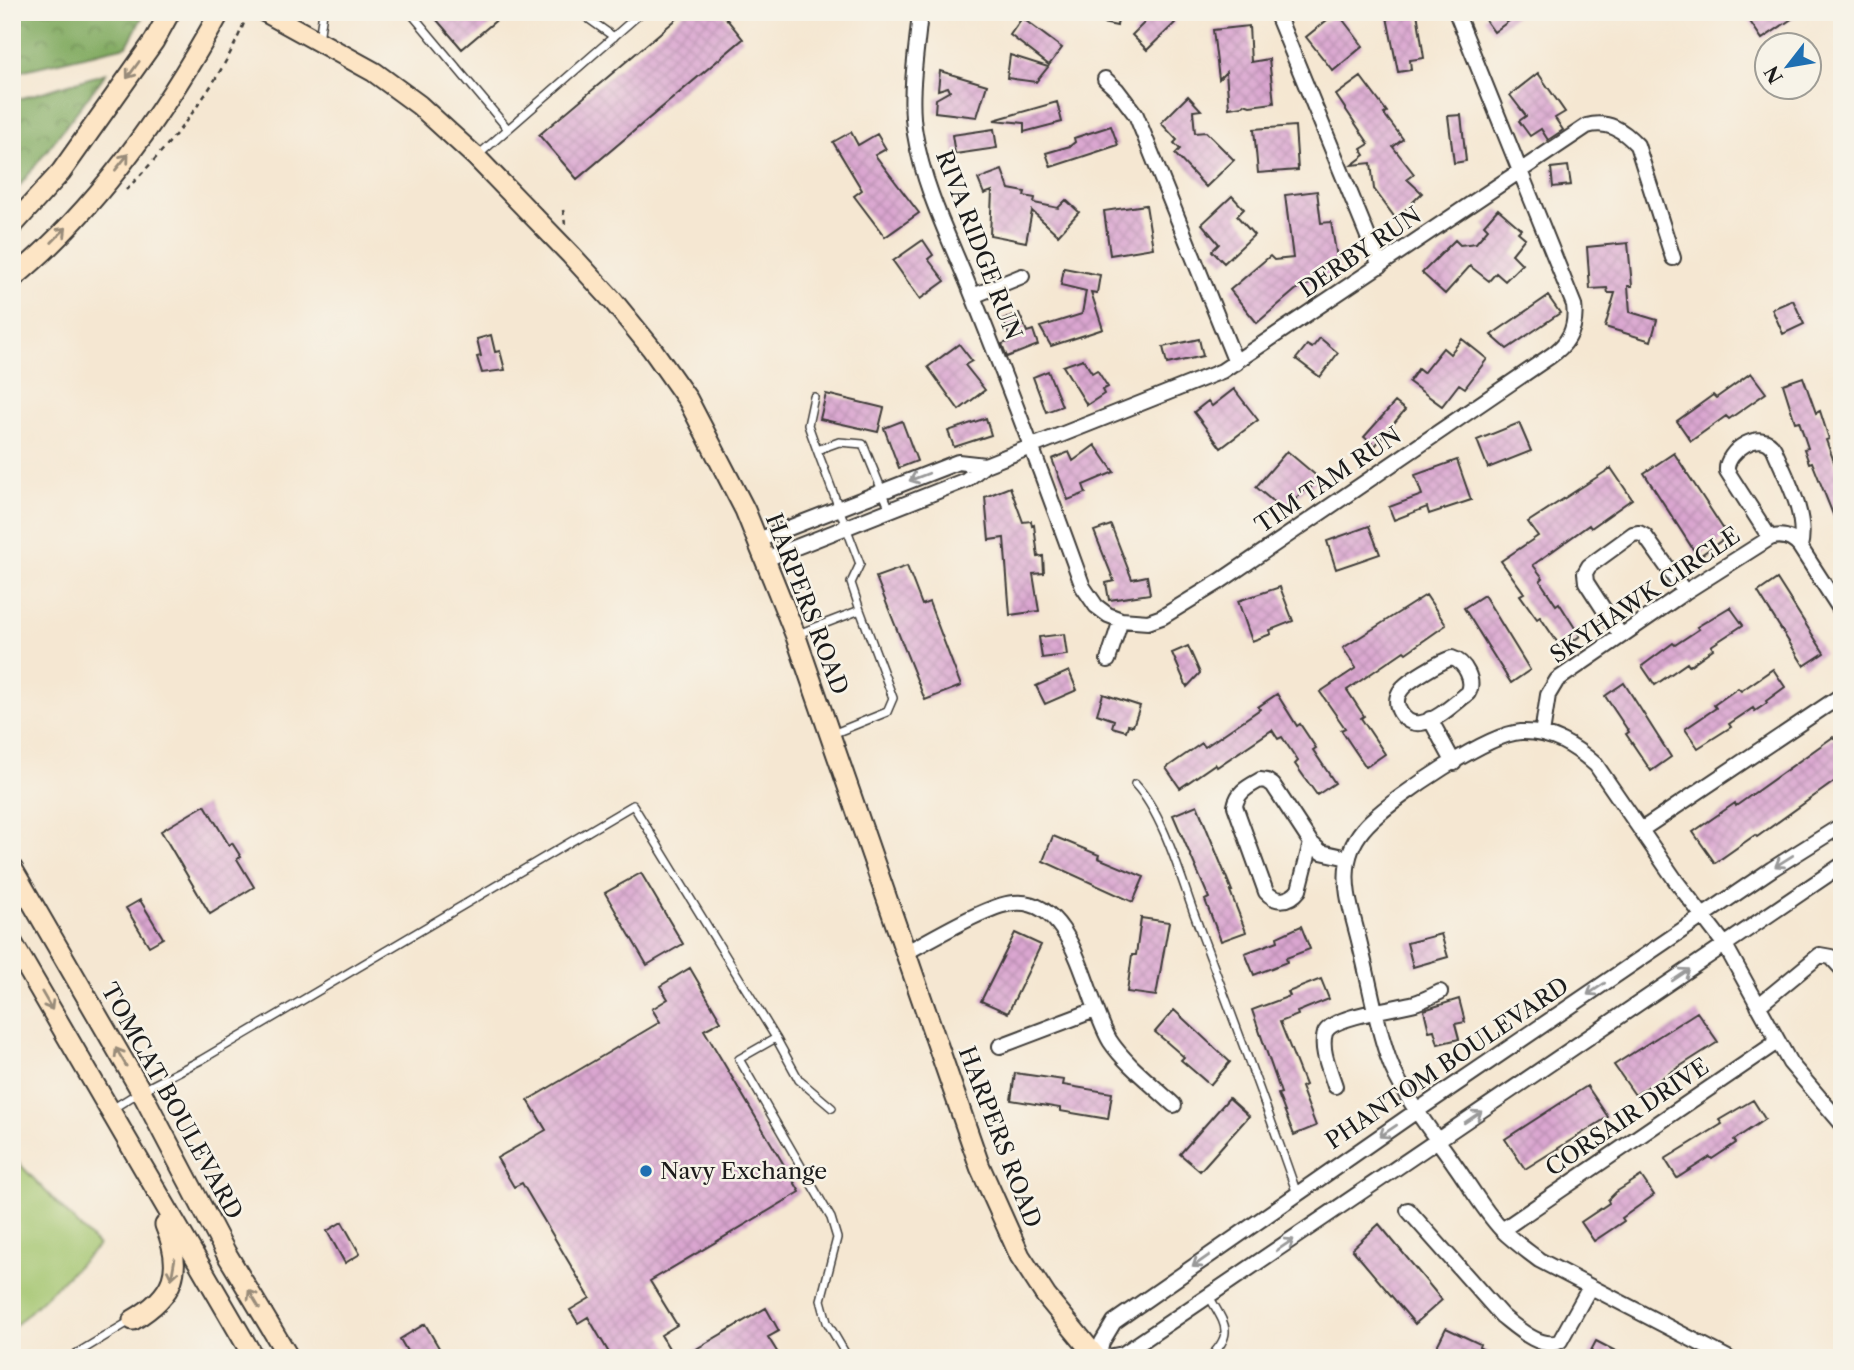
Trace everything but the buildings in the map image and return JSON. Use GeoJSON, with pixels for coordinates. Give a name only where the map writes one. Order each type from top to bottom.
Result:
{"type":"FeatureCollection","features":[{"type":"Feature","properties":{"kind":"main road"},"geometry":{"type":"LineString","coordinates":[[12,226],[61,172],[154,41],[170,12]]}},
{"type":"Feature","properties":{"kind":"main road"},"geometry":{"type":"LineString","coordinates":[[12,279],[56,238],[133,149],[175,89],[220,12]]}},
{"type":"Feature","properties":{"kind":"main road","name":"HARPERS ROAD"},"geometry":{"type":"LineString","coordinates":[[265,12],[374,72],[419,105],[476,157],[613,301],[652,349],[688,400],[745,510],[795,635],[980,1167],[1014,1243],[1045,1296],[1100,1358]]}},
{"type":"Feature","properties":{"kind":"main road","name":"TOMCAT BOULEVARD"},"geometry":{"type":"LineString","coordinates":[[12,868],[141,1091],[226,1253],[289,1358]]}},
{"type":"Feature","properties":{"kind":"main road"},"geometry":{"type":"LineString","coordinates":[[12,942],[254,1358]]}},
{"type":"Feature","properties":{"kind":"main road"},"geometry":{"type":"LineString","coordinates":[[133,1320],[163,1297],[175,1273],[175,1250],[138,1160]]}},
{"type":"Feature","properties":{"kind":"street","name":"RIVA RIDGE RUN"},"geometry":{"type":"LineString","coordinates":[[920,12],[913,106],[919,157],[1032,446]]}},
{"type":"Feature","properties":{"kind":"street"},"geometry":{"type":"LineString","coordinates":[[1276,12],[1380,266]]}},
{"type":"Feature","properties":{"kind":"street","name":"TIM TAM RUN"},"geometry":{"type":"LineString","coordinates":[[1121,620],[1148,622],[1162,617],[1208,589],[1557,352],[1567,341],[1576,317],[1574,305],[1456,12]]}},
{"type":"Feature","properties":{"kind":"street"},"geometry":{"type":"LineString","coordinates":[[1105,79],[1136,115],[1236,363]]}},
{"type":"Feature","properties":{"kind":"street","name":"DERBY RUN"},"geometry":{"type":"LineString","coordinates":[[766,559],[966,480],[985,464],[1222,371],[1587,126],[1608,124],[1627,134],[1637,145],[1673,258]]}},
{"type":"Feature","properties":{"kind":"street"},"geometry":{"type":"LineString","coordinates":[[973,296],[1022,276]]}},
{"type":"Feature","properties":{"kind":"street","name":"SKYHAWK CIRCLE"},"geometry":{"type":"LineString","coordinates":[[1770,538],[1727,471],[1726,464],[1729,457],[1757,439],[1765,439],[1771,443],[1800,514],[1800,547]]}},
{"type":"Feature","properties":{"kind":"street"},"geometry":{"type":"LineString","coordinates":[[1032,446],[1083,587],[1096,606],[1121,620],[1108,660]]}},
{"type":"Feature","properties":{"kind":"street","name":"DERBY RUN"},"geometry":{"type":"LineString","coordinates":[[758,540],[958,462],[985,464]]}},
{"type":"Feature","properties":{"kind":"street"},"geometry":{"type":"LineString","coordinates":[[1621,636],[1586,582],[1585,573],[1589,566],[1633,534],[1645,536],[1685,592]]}},
{"type":"Feature","properties":{"kind":"street","name":"SKYHAWK CIRCLE"},"geometry":{"type":"LineString","coordinates":[[1542,734],[1551,687],[1557,680],[1685,592],[1770,538],[1784,536],[1795,541],[1800,547]]}},
{"type":"Feature","properties":{"kind":"street"},"geometry":{"type":"LineString","coordinates":[[1800,547],[1842,612]]}},
{"type":"Feature","properties":{"kind":"street"},"geometry":{"type":"LineString","coordinates":[[1447,659],[1458,659],[1471,680],[1472,687],[1468,694],[1430,719],[1412,723],[1404,719],[1399,712],[1399,692],[1447,659]]}},
{"type":"Feature","properties":{"kind":"street"},"geometry":{"type":"LineString","coordinates":[[1641,831],[1842,695]]}},
{"type":"Feature","properties":{"kind":"street"},"geometry":{"type":"LineString","coordinates":[[1430,719],[1454,763]]}},
{"type":"Feature","properties":{"kind":"street"},"geometry":{"type":"LineString","coordinates":[[1725,1357],[1539,1260],[1502,1230],[1438,1140],[1394,1073],[1387,1057],[1347,888],[1348,858],[1359,835],[1372,820],[1430,777],[1504,735],[1522,732],[1542,734],[1580,750],[1597,765],[1676,881],[1725,945],[1790,1063],[1842,1124]]}},
{"type":"Feature","properties":{"kind":"street"},"geometry":{"type":"LineString","coordinates":[[1311,843],[1300,890],[1285,900],[1271,898],[1266,892],[1238,814],[1237,797],[1260,780],[1267,781],[1273,785],[1311,843],[1321,852],[1348,858]]}},
{"type":"Feature","properties":{"kind":"street","name":"PHANTOM BOULEVARD"},"geometry":{"type":"LineString","coordinates":[[1100,1358],[1102,1342],[1114,1322],[1418,1110],[1704,915],[1842,825]]}},
{"type":"Feature","properties":{"kind":"street"},"geometry":{"type":"LineString","coordinates":[[1100,1358],[1123,1354],[1842,865]]}},
{"type":"Feature","properties":{"kind":"street"},"geometry":{"type":"LineString","coordinates":[[907,952],[1002,905],[1026,903],[1041,906],[1055,917],[1066,932],[1095,1010],[1111,1042],[1129,1063],[1174,1105]]}},
{"type":"Feature","properties":{"kind":"street"},"geometry":{"type":"LineString","coordinates":[[1758,1006],[1821,955],[1831,957],[1842,969]]}},
{"type":"Feature","properties":{"kind":"street"},"geometry":{"type":"LineString","coordinates":[[1335,1086],[1324,1052],[1325,1033],[1334,1024],[1415,1003],[1440,992]]}},
{"type":"Feature","properties":{"kind":"street"},"geometry":{"type":"LineString","coordinates":[[1000,1046],[1095,1010]]}},
{"type":"Feature","properties":{"kind":"street","name":"CORSAIR DRIVE"},"geometry":{"type":"LineString","coordinates":[[1502,1230],[1777,1042]]}},
{"type":"Feature","properties":{"kind":"street"},"geometry":{"type":"LineString","coordinates":[[1408,1210],[1502,1316],[1547,1344],[1560,1341],[1590,1287]]}},
{"type":"Feature","properties":{"kind":"lane"},"geometry":{"type":"LineString","coordinates":[[318,40],[323,12]]}},
{"type":"Feature","properties":{"kind":"lane"},"geometry":{"type":"LineString","coordinates":[[410,12],[508,129]]}},
{"type":"Feature","properties":{"kind":"lane"},"geometry":{"type":"LineString","coordinates":[[579,12],[614,37]]}},
{"type":"Feature","properties":{"kind":"lane"},"geometry":{"type":"LineString","coordinates":[[476,157],[642,12]]}},
{"type":"Feature","properties":{"kind":"lane"},"geometry":{"type":"LineString","coordinates":[[814,397],[807,425],[860,564],[851,583],[893,698],[887,712],[830,735]]}},
{"type":"Feature","properties":{"kind":"lane"},"geometry":{"type":"LineString","coordinates":[[817,450],[839,442],[863,444],[890,510]]}},
{"type":"Feature","properties":{"kind":"lane"},"geometry":{"type":"LineString","coordinates":[[795,635],[860,610]]}},
{"type":"Feature","properties":{"kind":"lane"},"geometry":{"type":"LineString","coordinates":[[1135,784],[1152,807],[1168,846],[1257,1078],[1297,1194]]}},
{"type":"Feature","properties":{"kind":"lane"},"geometry":{"type":"LineString","coordinates":[[110,1110],[201,1060],[633,805],[799,1080],[832,1108]]}},
{"type":"Feature","properties":{"kind":"lane"},"geometry":{"type":"LineString","coordinates":[[776,1038],[739,1059],[831,1218],[837,1238],[821,1300],[827,1322],[848,1358]]}},
{"type":"Feature","properties":{"kind":"lane"},"geometry":{"type":"LineString","coordinates":[[1209,1296],[1225,1326],[1223,1344],[1209,1358]]}},
{"type":"Feature","properties":{"kind":"lane"},"geometry":{"type":"LineString","coordinates":[[69,1358],[133,1320]]}},
{"type":"Feature","properties":{"kind":"green space"},"geometry":{"type":"Polygon","coordinates":[[[12,12],[145,12],[127,46],[12,73],[12,12]]]}},
{"type":"Feature","properties":{"kind":"green space"},"geometry":{"type":"Polygon","coordinates":[[[106,73],[101,80],[12,196],[12,101],[106,73]]]}},
{"type":"Feature","properties":{"kind":"green space"},"geometry":{"type":"Polygon","coordinates":[[[12,1156],[98,1246],[12,1329],[12,1156]]]}},
{"type":"Feature","properties":{"kind":"place","name":"Navy Exchange"},"geometry":{"type":"Point","coordinates":[646,1171]}}]}
